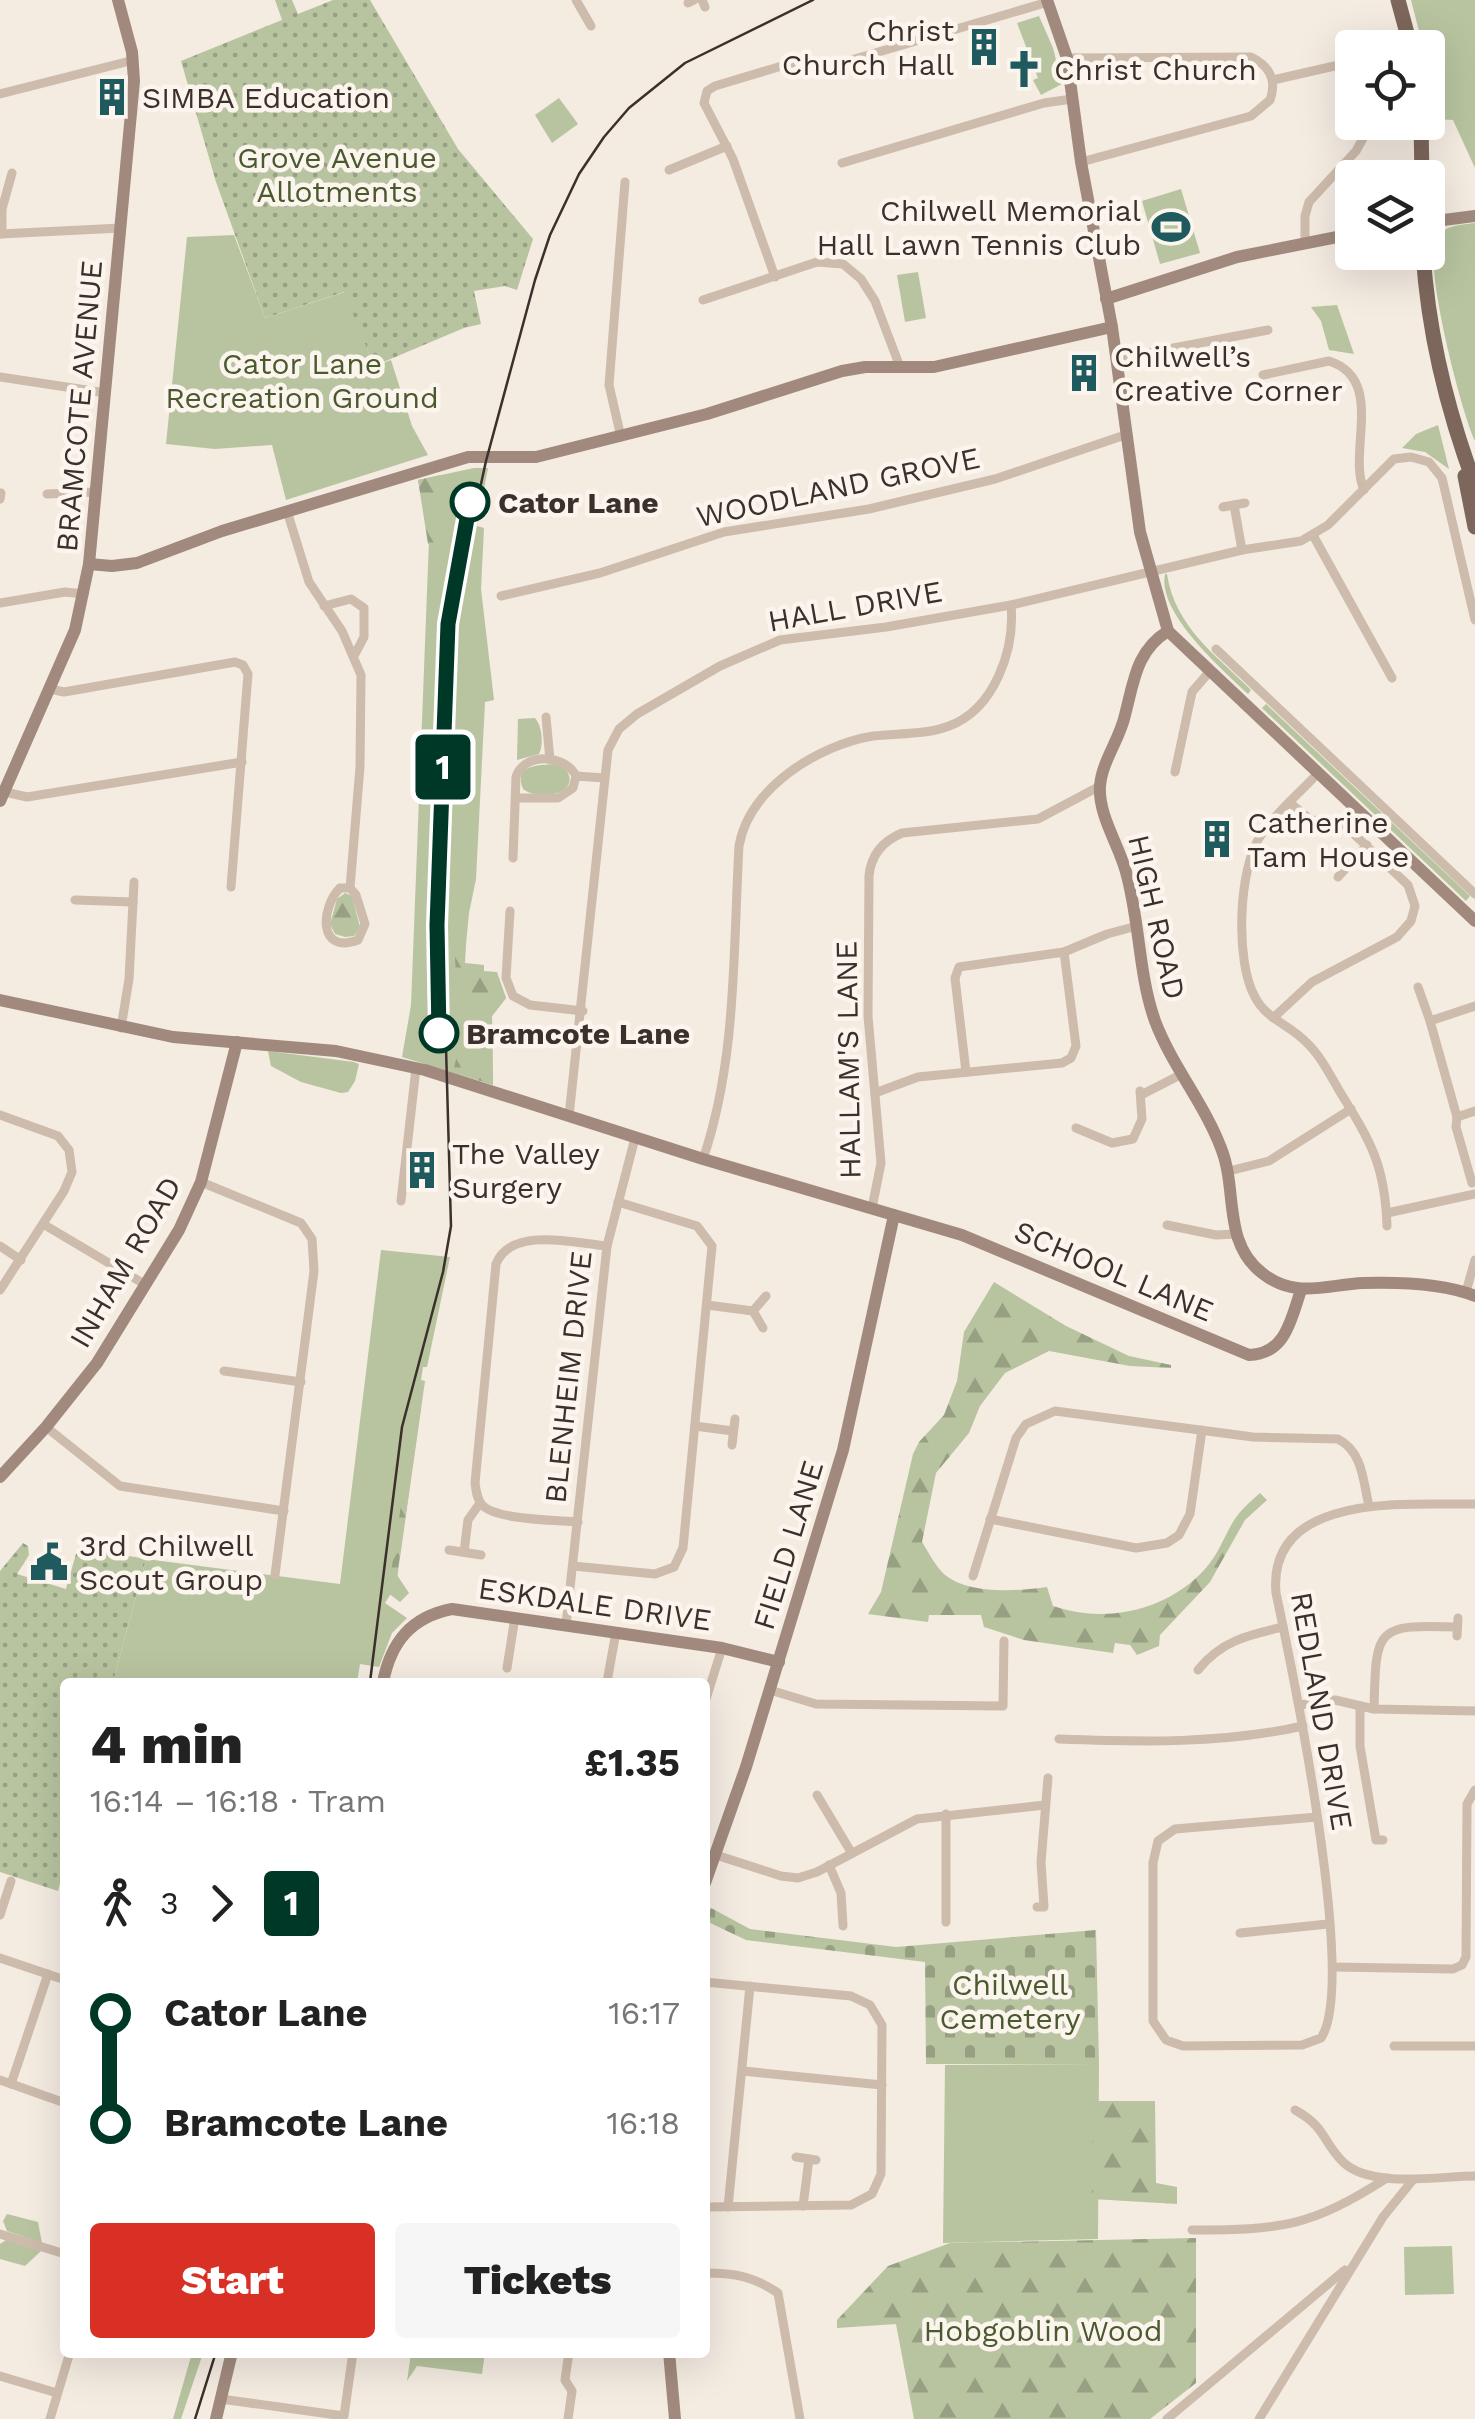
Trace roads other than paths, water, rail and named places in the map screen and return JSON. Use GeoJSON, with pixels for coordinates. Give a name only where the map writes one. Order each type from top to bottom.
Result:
{"type":"FeatureCollection","features":[{"type":"Feature","properties":{"kind":"main road"},"geometry":{"type":"LineString","coordinates":[[1398,0],[1406,30]]}},
{"type":"Feature","properties":{"kind":"main road"},"geometry":{"type":"LineString","coordinates":[[1424,270],[1428,312],[1475,527]]}},
{"type":"Feature","properties":{"kind":"main road"},"geometry":{"type":"LineString","coordinates":[[1458,437],[1475,485]]}},
{"type":"Feature","properties":{"kind":"street","name":"BRAMCOTE AVENUE"},"geometry":{"type":"LineString","coordinates":[[2,797],[75,630],[90,564],[134,60],[118,0]]}},
{"type":"Feature","properties":{"kind":"street"},"geometry":{"type":"LineString","coordinates":[[821,69],[1048,1],[1067,58],[1081,162],[1112,328],[1125,435],[1149,570],[1168,631],[1473,914]]}},
{"type":"Feature","properties":{"kind":"street"},"geometry":{"type":"LineString","coordinates":[[573,2],[591,26]]}},
{"type":"Feature","properties":{"kind":"street"},"geometry":{"type":"LineString","coordinates":[[779,52],[782,65]]}},
{"type":"Feature","properties":{"kind":"street"},"geometry":{"type":"LineString","coordinates":[[1067,58],[1251,57],[1263,64],[1273,80],[1270,100],[1252,116],[1081,162]]}},
{"type":"Feature","properties":{"kind":"street"},"geometry":{"type":"LineString","coordinates":[[0,94],[134,60]]}},
{"type":"Feature","properties":{"kind":"street"},"geometry":{"type":"LineString","coordinates":[[774,277],[726,146],[706,110],[707,92],[714,86],[795,62]]}},
{"type":"Feature","properties":{"kind":"street"},"geometry":{"type":"LineString","coordinates":[[1273,80],[1335,66]]}},
{"type":"Feature","properties":{"kind":"street"},"geometry":{"type":"LineString","coordinates":[[842,163],[1046,102],[1072,99]]}},
{"type":"Feature","properties":{"kind":"street"},"geometry":{"type":"LineString","coordinates":[[1305,243],[1309,202],[1362,140]]}},
{"type":"Feature","properties":{"kind":"street"},"geometry":{"type":"LineString","coordinates":[[669,170],[726,146]]}},
{"type":"Feature","properties":{"kind":"street"},"geometry":{"type":"LineString","coordinates":[[12,174],[2,210],[1,234],[121,228]]}},
{"type":"Feature","properties":{"kind":"street"},"geometry":{"type":"LineString","coordinates":[[621,437],[609,385],[626,182]]}},
{"type":"Feature","properties":{"kind":"street"},"geometry":{"type":"LineString","coordinates":[[1445,220],[1475,216]]}},
{"type":"Feature","properties":{"kind":"street"},"geometry":{"type":"LineString","coordinates":[[1106,299],[1222,261],[1335,237]]}},
{"type":"Feature","properties":{"kind":"street"},"geometry":{"type":"LineString","coordinates":[[703,300],[824,261],[837,262],[852,269],[875,300],[900,367]]}},
{"type":"Feature","properties":{"kind":"street"},"geometry":{"type":"LineString","coordinates":[[90,564],[137,562],[287,511],[468,457],[536,456],[707,414],[865,366],[948,365],[1112,328]]}},
{"type":"Feature","properties":{"kind":"street"},"geometry":{"type":"LineString","coordinates":[[1116,359],[1268,330]]}},
{"type":"Feature","properties":{"kind":"street"},"geometry":{"type":"LineString","coordinates":[[1263,375],[1329,361],[1347,371],[1359,399],[1363,429],[1360,478],[1364,490]]}},
{"type":"Feature","properties":{"kind":"street"},"geometry":{"type":"LineString","coordinates":[[1276,372],[1279,384]]}},
{"type":"Feature","properties":{"kind":"street"},"geometry":{"type":"LineString","coordinates":[[0,377],[106,393]]}},
{"type":"Feature","properties":{"kind":"street","name":"WOODLAND GROVE"},"geometry":{"type":"LineString","coordinates":[[501,596],[600,574],[724,532],[869,509],[995,480],[1125,435]]}},
{"type":"Feature","properties":{"kind":"street"},"geometry":{"type":"LineString","coordinates":[[1393,677],[1314,537],[1399,458],[1420,458],[1436,468],[1442,478],[1475,620]]}},
{"type":"Feature","properties":{"kind":"street"},"geometry":{"type":"LineString","coordinates":[[46,494],[61,498],[97,492]]}},
{"type":"Feature","properties":{"kind":"street"},"geometry":{"type":"LineString","coordinates":[[1234,505],[1242,550]]}},
{"type":"Feature","properties":{"kind":"street"},"geometry":{"type":"LineString","coordinates":[[287,511],[308,582],[355,654],[361,675],[362,719],[350,888],[356,895],[364,929],[358,940],[340,942],[330,936],[325,923],[335,893],[340,888],[350,888]]}},
{"type":"Feature","properties":{"kind":"street","name":"HALL DRIVE"},"geometry":{"type":"LineString","coordinates":[[569,1116],[583,1011],[604,778],[612,739],[628,719],[749,652],[794,637],[886,627],[1011,605],[1149,570],[1314,537]]}},
{"type":"Feature","properties":{"kind":"street"},"geometry":{"type":"LineString","coordinates":[[0,603],[64,592],[84,594]]}},
{"type":"Feature","properties":{"kind":"street"},"geometry":{"type":"LineString","coordinates":[[324,606],[351,599],[364,608],[364,638],[355,654]]}},
{"type":"Feature","properties":{"kind":"street"},"geometry":{"type":"LineString","coordinates":[[702,1159],[714,1127],[725,1072],[739,846],[744,824],[772,788],[828,750],[870,737],[948,727],[966,716],[985,697],[1000,672],[1012,633],[1011,605]]}},
{"type":"Feature","properties":{"kind":"street"},"geometry":{"type":"LineString","coordinates":[[1100,786],[1122,728],[1141,656],[1152,641],[1168,631]]}},
{"type":"Feature","properties":{"kind":"street"},"geometry":{"type":"LineString","coordinates":[[1216,649],[1475,894]]}},
{"type":"Feature","properties":{"kind":"street"},"geometry":{"type":"LineString","coordinates":[[1226,658],[1234,649]]}},
{"type":"Feature","properties":{"kind":"street"},"geometry":{"type":"LineString","coordinates":[[50,689],[64,692],[239,663],[248,674],[231,887]]}},
{"type":"Feature","properties":{"kind":"street"},"geometry":{"type":"LineString","coordinates":[[1176,772],[1192,692],[1210,671]]}},
{"type":"Feature","properties":{"kind":"street"},"geometry":{"type":"LineString","coordinates":[[1248,707],[1262,692]]}},
{"type":"Feature","properties":{"kind":"street"},"geometry":{"type":"LineString","coordinates":[[546,717],[550,760]]}},
{"type":"Feature","properties":{"kind":"street"},"geometry":{"type":"LineString","coordinates":[[1178,759],[1191,761]]}},
{"type":"Feature","properties":{"kind":"street"},"geometry":{"type":"LineString","coordinates":[[513,858],[517,772],[520,767],[529,761],[566,762],[576,776],[573,788],[563,796],[516,798]]}},
{"type":"Feature","properties":{"kind":"street"},"geometry":{"type":"LineString","coordinates":[[2,797],[242,762]]}},
{"type":"Feature","properties":{"kind":"street"},"geometry":{"type":"LineString","coordinates":[[1318,773],[1257,843],[1241,917],[1247,979],[1256,1000],[1273,1018],[1316,1052],[1351,1108],[1378,1159],[1387,1226]]}},
{"type":"Feature","properties":{"kind":"street"},"geometry":{"type":"LineString","coordinates":[[576,776],[604,778]]}},
{"type":"Feature","properties":{"kind":"street","name":"HIGH ROAD"},"geometry":{"type":"LineString","coordinates":[[1100,786],[1128,879],[1150,1002],[1162,1036],[1206,1113],[1230,1171],[1235,1234]]}},
{"type":"Feature","properties":{"kind":"street","name":"HALLAM'S LANE"},"geometry":{"type":"LineString","coordinates":[[872,1208],[880,1172],[868,1016],[872,859],[896,836],[912,830],[1043,817],[1100,786]]}},
{"type":"Feature","properties":{"kind":"street"},"geometry":{"type":"LineString","coordinates":[[1273,1018],[1312,982],[1398,937],[1412,921],[1415,906],[1412,892],[1338,820],[1312,820],[1290,804]]}},
{"type":"Feature","properties":{"kind":"street"},"geometry":{"type":"LineString","coordinates":[[1338,877],[1367,845]]}},
{"type":"Feature","properties":{"kind":"street"},"geometry":{"type":"LineString","coordinates":[[120,1028],[129,979],[134,882]]}},
{"type":"Feature","properties":{"kind":"street"},"geometry":{"type":"LineString","coordinates":[[88,888],[88,900]]}},
{"type":"Feature","properties":{"kind":"street"},"geometry":{"type":"LineString","coordinates":[[75,900],[133,902]]}},
{"type":"Feature","properties":{"kind":"street"},"geometry":{"type":"LineString","coordinates":[[510,911],[506,978],[513,996],[530,1005],[583,1011]]}},
{"type":"Feature","properties":{"kind":"street"},"geometry":{"type":"LineString","coordinates":[[966,1072],[955,978],[959,967],[1064,952],[1137,926]]}},
{"type":"Feature","properties":{"kind":"street"},"geometry":{"type":"LineString","coordinates":[[876,1093],[918,1077],[1062,1063],[1071,1058],[1076,1046],[1064,952]]}},
{"type":"Feature","properties":{"kind":"street"},"geometry":{"type":"LineString","coordinates":[[1387,1213],[1474,1188],[1418,987]]}},
{"type":"Feature","properties":{"kind":"street"},"geometry":{"type":"LineString","coordinates":[[0,1000],[120,1028],[322,1050],[416,1068],[702,1159],[872,1208]]}},
{"type":"Feature","properties":{"kind":"street"},"geometry":{"type":"LineString","coordinates":[[1430,1021],[1475,1006]]}},
{"type":"Feature","properties":{"kind":"street","name":"INHAM ROAD"},"geometry":{"type":"LineString","coordinates":[[0,1478],[96,1363],[179,1230],[201,1182],[238,1042]]}},
{"type":"Feature","properties":{"kind":"street"},"geometry":{"type":"LineString","coordinates":[[401,1201],[416,1068]]}},
{"type":"Feature","properties":{"kind":"street"},"geometry":{"type":"LineString","coordinates":[[1081,1144],[1081,1130],[1112,1143],[1133,1138],[1141,1125],[1140,1093],[1182,1074]]}},
{"type":"Feature","properties":{"kind":"street"},"geometry":{"type":"LineString","coordinates":[[1230,1171],[1269,1160],[1351,1108]]}},
{"type":"Feature","properties":{"kind":"street"},"geometry":{"type":"LineString","coordinates":[[1457,1117],[1475,1110]]}},
{"type":"Feature","properties":{"kind":"street"},"geometry":{"type":"LineString","coordinates":[[0,1115],[51,1132],[69,1150],[72,1172],[0,1290]]}},
{"type":"Feature","properties":{"kind":"street","name":"BLENHEIM DRIVE"},"geometry":{"type":"LineString","coordinates":[[566,1625],[607,1246],[635,1138]]}},
{"type":"Feature","properties":{"kind":"street"},"geometry":{"type":"LineString","coordinates":[[201,1182],[297,1220],[312,1238],[314,1272],[275,1575]]}},
{"type":"Feature","properties":{"kind":"street"},"geometry":{"type":"LineString","coordinates":[[388,1187],[402,1188]]}},
{"type":"Feature","properties":{"kind":"street"},"geometry":{"type":"LineString","coordinates":[[573,1566],[655,1574],[674,1567],[683,1548],[712,1252],[702,1230],[691,1223],[618,1202]]}},
{"type":"Feature","properties":{"kind":"street","name":"SCHOOL LANE"},"geometry":{"type":"LineString","coordinates":[[872,1208],[996,1248],[1249,1355],[1272,1350],[1283,1339],[1301,1290]]}},
{"type":"Feature","properties":{"kind":"street","name":"FIELD LANE"},"geometry":{"type":"LineString","coordinates":[[710,1870],[779,1662],[842,1450],[894,1215]]}},
{"type":"Feature","properties":{"kind":"street"},"geometry":{"type":"LineString","coordinates":[[43,1224],[146,1285]]}},
{"type":"Feature","properties":{"kind":"street"},"geometry":{"type":"LineString","coordinates":[[1167,1225],[1219,1236],[1235,1234],[1245,1257],[1262,1273],[1281,1285],[1301,1290],[1366,1283],[1470,1294],[1475,1260]]}},
{"type":"Feature","properties":{"kind":"street"},"geometry":{"type":"LineString","coordinates":[[578,1522],[500,1514],[480,1503],[474,1483],[498,1258],[520,1242],[607,1246]]}},
{"type":"Feature","properties":{"kind":"street"},"geometry":{"type":"LineString","coordinates":[[0,1246],[20,1260]]}},
{"type":"Feature","properties":{"kind":"street"},"geometry":{"type":"LineString","coordinates":[[753,1311],[766,1296]]}},
{"type":"Feature","properties":{"kind":"street"},"geometry":{"type":"LineString","coordinates":[[707,1306],[753,1311]]}},
{"type":"Feature","properties":{"kind":"street"},"geometry":{"type":"LineString","coordinates":[[753,1311],[763,1328]]}},
{"type":"Feature","properties":{"kind":"street"},"geometry":{"type":"LineString","coordinates":[[224,1371],[301,1382]]}},
{"type":"Feature","properties":{"kind":"street"},"geometry":{"type":"LineString","coordinates":[[973,1576],[1016,1438],[1026,1424],[1061,1410],[1274,1438],[1338,1439],[1357,1457],[1369,1506]]}},
{"type":"Feature","properties":{"kind":"street"},"geometry":{"type":"LineString","coordinates":[[695,1426],[734,1425],[732,1445]]}},
{"type":"Feature","properties":{"kind":"street"},"geometry":{"type":"LineString","coordinates":[[46,1426],[120,1486],[284,1511]]}},
{"type":"Feature","properties":{"kind":"street"},"geometry":{"type":"LineString","coordinates":[[990,1519],[1136,1548],[1167,1543],[1178,1535],[1190,1514],[1202,1430]]}},
{"type":"Feature","properties":{"kind":"street"},"geometry":{"type":"LineString","coordinates":[[464,1552],[468,1520],[480,1503]]}},
{"type":"Feature","properties":{"kind":"street","name":"REDLAND DRIVE"},"geometry":{"type":"LineString","coordinates":[[1317,1817],[1175,1829],[1158,1842],[1153,1863],[1153,2021],[1163,2037],[1177,2045],[1310,2044],[1321,2038],[1327,2027],[1333,1967],[1317,1817],[1275,1582],[1284,1550],[1312,1523],[1335,1513],[1369,1506],[1475,1504]]}},
{"type":"Feature","properties":{"kind":"street"},"geometry":{"type":"LineString","coordinates":[[450,1550],[481,1554]]}},
{"type":"Feature","properties":{"kind":"street","name":"ESKDALE DRIVE"},"geometry":{"type":"LineString","coordinates":[[383,1678],[395,1645],[422,1619],[436,1612],[464,1609],[722,1648],[779,1662]]}},
{"type":"Feature","properties":{"kind":"street"},"geometry":{"type":"LineString","coordinates":[[507,1668],[515,1617]]}},
{"type":"Feature","properties":{"kind":"street"},"geometry":{"type":"LineString","coordinates":[[1374,1709],[1376,1656],[1388,1635],[1407,1626],[1457,1627]]}},
{"type":"Feature","properties":{"kind":"street"},"geometry":{"type":"LineString","coordinates":[[1198,1670],[1231,1641],[1283,1627]]}},
{"type":"Feature","properties":{"kind":"street"},"geometry":{"type":"LineString","coordinates":[[608,1678],[616,1632]]}},
{"type":"Feature","properties":{"kind":"street"},"geometry":{"type":"LineString","coordinates":[[770,1690],[816,1704],[1003,1706],[1004,1641]]}},
{"type":"Feature","properties":{"kind":"street"},"geometry":{"type":"LineString","coordinates":[[710,1686],[722,1648]]}},
{"type":"Feature","properties":{"kind":"street"},"geometry":{"type":"LineString","coordinates":[[1208,1658],[1216,1668]]}},
{"type":"Feature","properties":{"kind":"street"},"geometry":{"type":"LineString","coordinates":[[1299,1705],[1334,1700],[1374,1709],[1475,1711]]}},
{"type":"Feature","properties":{"kind":"street"},"geometry":{"type":"LineString","coordinates":[[1360,1706],[1360,1746],[1376,1840],[1383,1840]]}},
{"type":"Feature","properties":{"kind":"street"},"geometry":{"type":"LineString","coordinates":[[1113,1725],[1113,1740]]}},
{"type":"Feature","properties":{"kind":"street"},"geometry":{"type":"LineString","coordinates":[[1059,1738],[1227,1739],[1303,1726]]}},
{"type":"Feature","properties":{"kind":"street"},"geometry":{"type":"LineString","coordinates":[[1037,1907],[1044,1907],[1042,1862],[1048,1778]]}},
{"type":"Feature","properties":{"kind":"street"},"geometry":{"type":"LineString","coordinates":[[1333,1967],[1452,1969],[1462,1965],[1466,1957],[1468,1804],[1475,1790]]}},
{"type":"Feature","properties":{"kind":"street"},"geometry":{"type":"LineString","coordinates":[[817,1795],[851,1852]]}},
{"type":"Feature","properties":{"kind":"street"},"geometry":{"type":"LineString","coordinates":[[824,1806],[836,1800]]}},
{"type":"Feature","properties":{"kind":"street"},"geometry":{"type":"LineString","coordinates":[[716,1855],[788,1877],[804,1876],[902,1824],[946,1814],[1045,1804]]}},
{"type":"Feature","properties":{"kind":"street"},"geometry":{"type":"LineString","coordinates":[[946,1814],[946,1922]]}},
{"type":"Feature","properties":{"kind":"street"},"geometry":{"type":"LineString","coordinates":[[829,1865],[841,1893],[843,1926]]}},
{"type":"Feature","properties":{"kind":"street"},"geometry":{"type":"LineString","coordinates":[[0,1915],[11,1881]]}},
{"type":"Feature","properties":{"kind":"street"},"geometry":{"type":"LineString","coordinates":[[933,1895],[946,1895]]}},
{"type":"Feature","properties":{"kind":"street"},"geometry":{"type":"LineString","coordinates":[[831,1913],[843,1914]]}},
{"type":"Feature","properties":{"kind":"street"},"geometry":{"type":"LineString","coordinates":[[1240,1933],[1328,1924]]}},
{"type":"Feature","properties":{"kind":"street"},"geometry":{"type":"LineString","coordinates":[[0,1958],[60,1978]]}},
{"type":"Feature","properties":{"kind":"street"},"geometry":{"type":"LineString","coordinates":[[11,2084],[48,1974]]}},
{"type":"Feature","properties":{"kind":"street"},"geometry":{"type":"LineString","coordinates":[[710,1982],[851,1996],[870,2004],[882,2025],[881,2174],[875,2190],[856,2204],[710,2208]]}},
{"type":"Feature","properties":{"kind":"street"},"geometry":{"type":"LineString","coordinates":[[728,2207],[750,1986]]}},
{"type":"Feature","properties":{"kind":"street"},"geometry":{"type":"LineString","coordinates":[[1394,2046],[1475,2046]]}},
{"type":"Feature","properties":{"kind":"street"},"geometry":{"type":"LineString","coordinates":[[743,2071],[882,2085]]}},
{"type":"Feature","properties":{"kind":"street"},"geometry":{"type":"LineString","coordinates":[[0,2080],[60,2101]]}},
{"type":"Feature","properties":{"kind":"street"},"geometry":{"type":"LineString","coordinates":[[1295,2110],[1313,2120],[1346,2165],[1387,2178],[1475,2176]]}},
{"type":"Feature","properties":{"kind":"street"},"geometry":{"type":"LineString","coordinates":[[796,2157],[813,2160],[803,2206]]}},
{"type":"Feature","properties":{"kind":"street"},"geometry":{"type":"LineString","coordinates":[[1192,2230],[1258,2230],[1299,2224],[1328,2213],[1387,2178]]}},
{"type":"Feature","properties":{"kind":"street"},"geometry":{"type":"LineString","coordinates":[[1259,2419],[1354,2262],[1396,2197],[1412,2180]]}},
{"type":"Feature","properties":{"kind":"street"},"geometry":{"type":"LineString","coordinates":[[0,2234],[60,2252]]}},
{"type":"Feature","properties":{"kind":"street"},"geometry":{"type":"LineString","coordinates":[[1168,2419],[1354,2262]]}},
{"type":"Feature","properties":{"kind":"street"},"geometry":{"type":"LineString","coordinates":[[710,2273],[734,2272],[758,2280],[778,2293],[800,2419]]}},
{"type":"Feature","properties":{"kind":"street"},"geometry":{"type":"LineString","coordinates":[[50,2419],[68,2358]]}},
{"type":"Feature","properties":{"kind":"street"},"geometry":{"type":"LineString","coordinates":[[216,2419],[230,2358]]}},
{"type":"Feature","properties":{"kind":"street"},"geometry":{"type":"LineString","coordinates":[[220,2399],[344,2416],[352,2358]]}},
{"type":"Feature","properties":{"kind":"street"},"geometry":{"type":"LineString","coordinates":[[567,2358],[565,2380],[572,2391],[568,2419]]}},
{"type":"Feature","properties":{"kind":"street"},"geometry":{"type":"LineString","coordinates":[[670,2358],[675,2419]]}},
{"type":"Feature","properties":{"kind":"street"},"geometry":{"type":"LineString","coordinates":[[0,2376],[57,2393]]}},
{"type":"Feature","properties":{"kind":"tram line"},"geometry":{"type":"LineString","coordinates":[[371,1678],[402,1427],[443,1272],[451,1226],[443,940],[454,622],[486,461],[550,235],[579,174],[604,137],[629,108],[685,63],[813,0]]}},
{"type":"Feature","properties":{"kind":"tram line","name":"1"},"geometry":{"type":"LineString","coordinates":[[439,1033],[437,925],[448,624],[470,502]]}},
{"type":"Feature","properties":{"kind":"tram line"},"geometry":{"type":"LineString","coordinates":[[195,2419],[214,2358]]}},
{"type":"Feature","properties":{"kind":"place","name":"Christ Church Hall"},"geometry":{"type":"Point","coordinates":[984,47]}},
{"type":"Feature","properties":{"kind":"place","name":"Christ Church"},"geometry":{"type":"Point","coordinates":[1024,69]}},
{"type":"Feature","properties":{"kind":"place","name":"SIMBA Education"},"geometry":{"type":"Point","coordinates":[112,97]}},
{"type":"Feature","properties":{"kind":"place","name":"Chilwell Memorial Hall Lawn Tennis Club"},"geometry":{"type":"Point","coordinates":[1171,227]}},
{"type":"Feature","properties":{"kind":"place","name":"Chilwell’s Creative Corner"},"geometry":{"type":"Point","coordinates":[1084,373]}},
{"type":"Feature","properties":{"kind":"place","name":"Cator Lane"},"geometry":{"type":"Point","coordinates":[470,502]}},
{"type":"Feature","properties":{"kind":"place","name":"Catherine Tam House"},"geometry":{"type":"Point","coordinates":[1217,839]}},
{"type":"Feature","properties":{"kind":"place","name":"Bramcote Lane"},"geometry":{"type":"Point","coordinates":[439,1033]}},
{"type":"Feature","properties":{"kind":"place","name":"The Valley Surgery"},"geometry":{"type":"Point","coordinates":[422,1170]}},
{"type":"Feature","properties":{"kind":"place","name":"3rd Chilwell Scout Group"},"geometry":{"type":"Point","coordinates":[49,1562]}},
{"type":"Feature","properties":{"kind":"park label","name":"Grove Avenue Allotments"},"geometry":{"type":"Point","coordinates":[337,174]}},
{"type":"Feature","properties":{"kind":"park label","name":"Cator Lane Recreation Ground"},"geometry":{"type":"Point","coordinates":[302,380]}},
{"type":"Feature","properties":{"kind":"park label","name":"Chilwell Cemetery"},"geometry":{"type":"Point","coordinates":[1010,2001]}},
{"type":"Feature","properties":{"kind":"park label","name":"Hobgoblin Wood"},"geometry":{"type":"Point","coordinates":[1043,2330]}}]}
